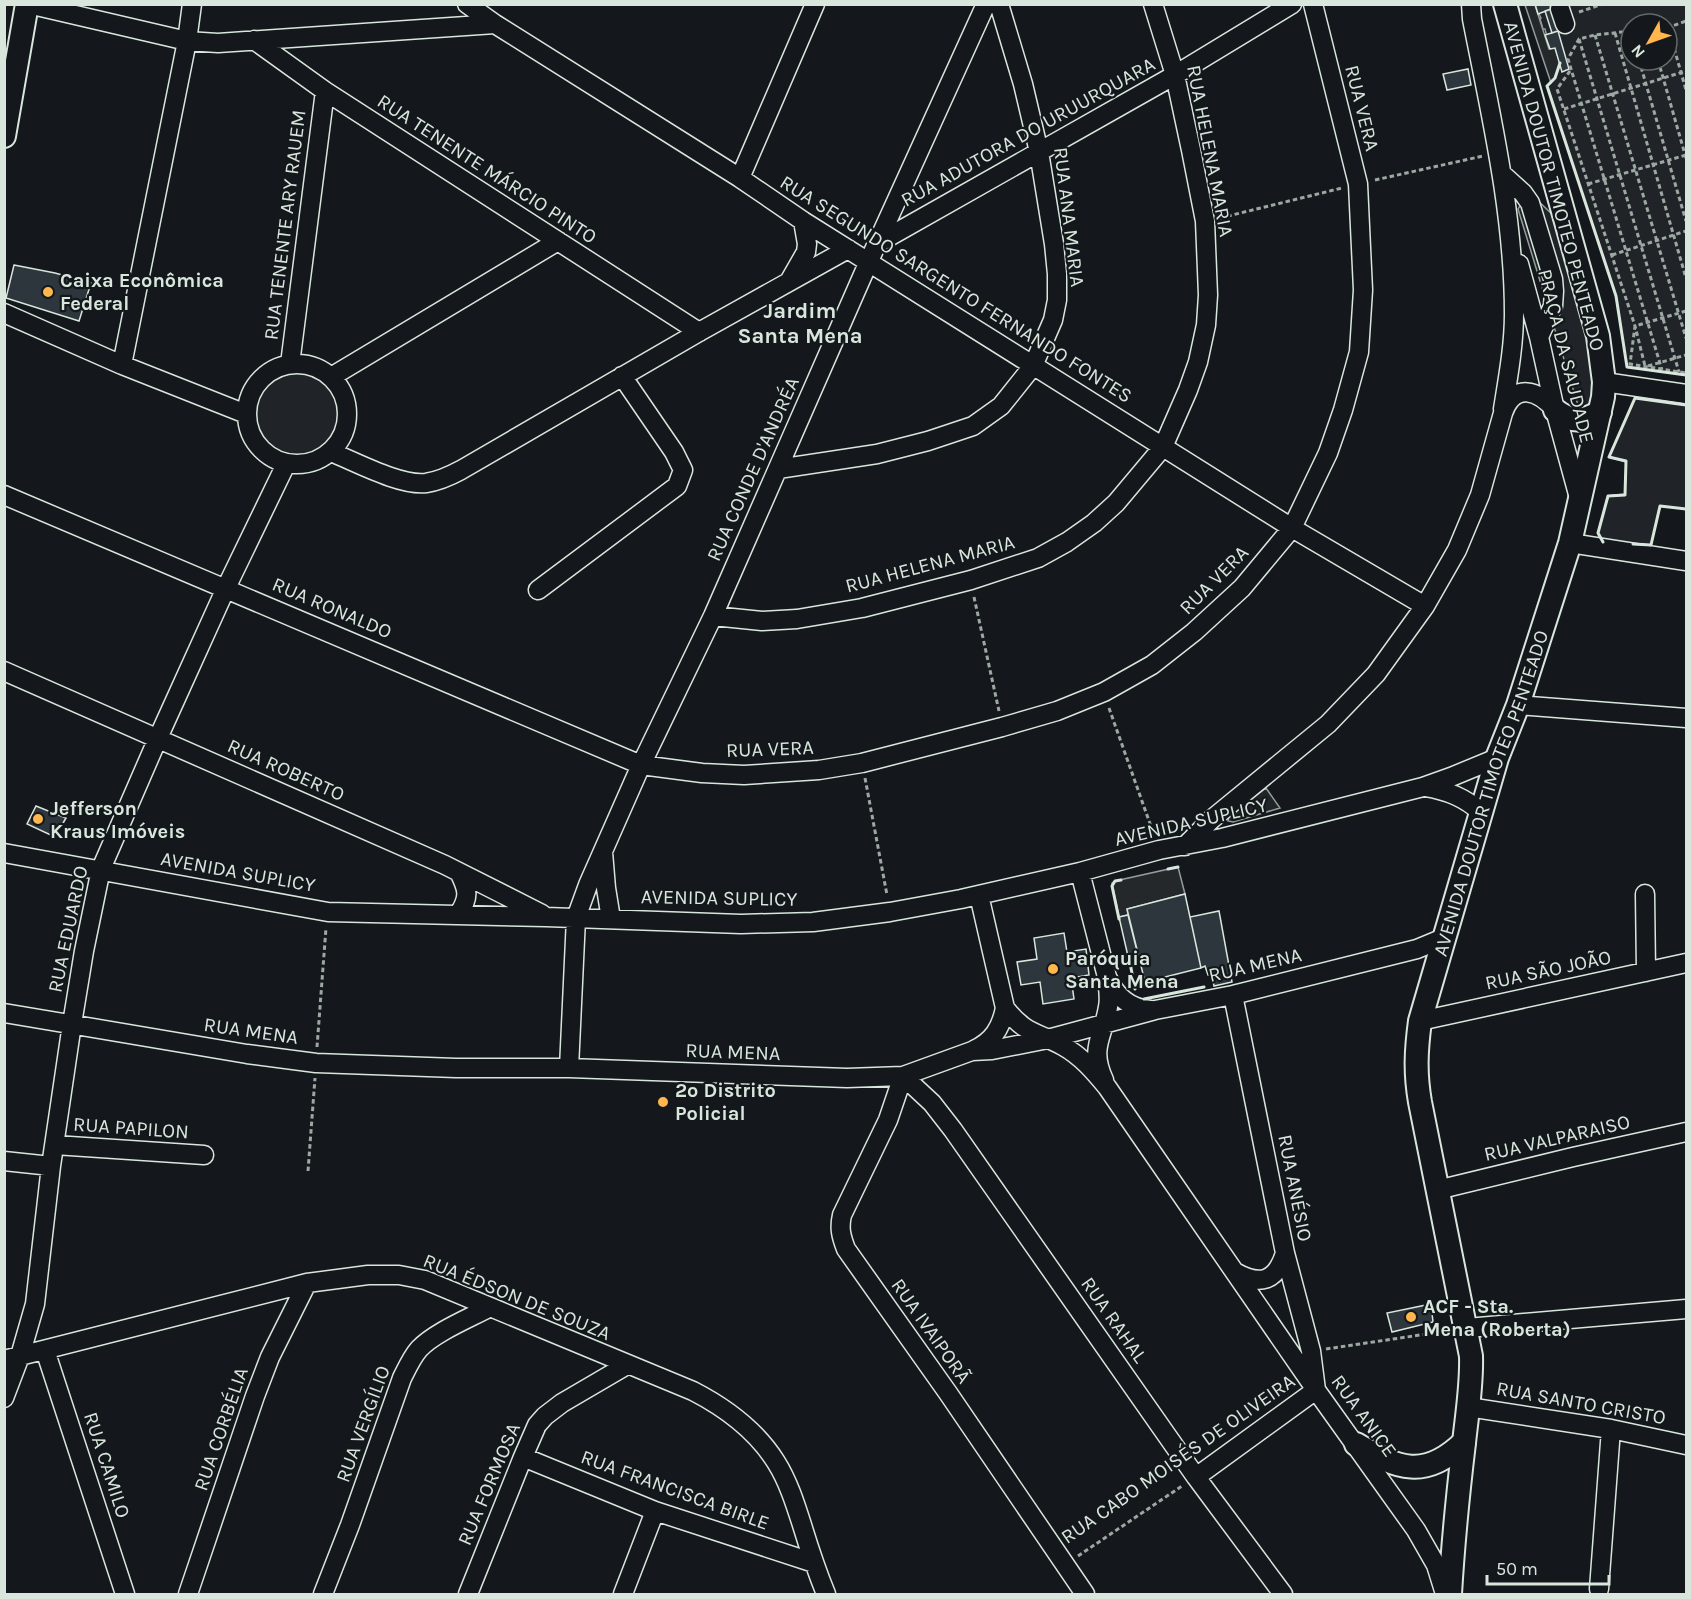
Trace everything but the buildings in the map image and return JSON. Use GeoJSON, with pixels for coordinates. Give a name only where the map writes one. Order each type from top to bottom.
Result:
{"type":"FeatureCollection","features":[{"type":"Feature","properties":{"kind":"main road"},"geometry":{"type":"LineString","coordinates":[[5,128],[27,4]]}},
{"type":"Feature","properties":{"kind":"main road","name":"AVENIDA DOUTOR TIMOTEO PENTEADO"},"geometry":{"type":"LineString","coordinates":[[1447,1594],[1472,1363],[1467,1328],[1437,1190],[1416,1078],[1416,1051],[1420,1021],[1497,758],[1518,705],[1570,543],[1600,412],[1604,382],[1598,336],[1505,4]]}},
{"type":"Feature","properties":{"kind":"main road"},"geometry":{"type":"LineString","coordinates":[[1555,410],[1576,420],[1583,420],[1600,412]]}},
{"type":"Feature","properties":{"kind":"main road"},"geometry":{"type":"LineString","coordinates":[[1356,1444],[1396,1464],[1417,1467],[1444,1458],[1464,1442]]}},
{"type":"Feature","properties":{"kind":"street"},"geometry":{"type":"LineString","coordinates":[[27,4],[187,41],[218,43],[495,24]]}},
{"type":"Feature","properties":{"kind":"street"},"geometry":{"type":"LineString","coordinates":[[122,365],[187,41],[192,4]]}},
{"type":"Feature","properties":{"kind":"street","name":"RUA SEGUNDO SARGENTO FERNANDO FONTES"},"geometry":{"type":"LineString","coordinates":[[467,4],[1033,366],[1292,528],[1425,606]]}},
{"type":"Feature","properties":{"kind":"street"},"geometry":{"type":"LineString","coordinates":[[740,178],[815,4]]}},
{"type":"Feature","properties":{"kind":"street","name":"RUA CONDE D'ANDRÉA"},"geometry":{"type":"LineString","coordinates":[[569,1068],[576,918],[591,877],[641,765],[713,616],[869,261],[986,4]]}},
{"type":"Feature","properties":{"kind":"street","name":"RUA ANA MARIA"},"geometry":{"type":"LineString","coordinates":[[778,469],[877,454],[973,426],[1001,406],[1033,366],[1053,320],[1057,300],[1057,274],[1039,152],[1023,84],[999,4]]}},
{"type":"Feature","properties":{"kind":"street","name":"RUA HELENA MARIA"},"geometry":{"type":"LineString","coordinates":[[713,616],[762,621],[797,619],[862,608],[971,580],[1038,558],[1094,523],[1116,503],[1162,447],[1198,362],[1206,325],[1208,295],[1205,221],[1175,75],[1153,4]]}},
{"type":"Feature","properties":{"kind":"street","name":"RUA ADUTORA DO URUURQUARA"},"geometry":{"type":"LineString","coordinates":[[878,243],[1175,75],[1292,4]]}},
{"type":"Feature","properties":{"kind":"street","name":"RUA VERA"},"geometry":{"type":"LineString","coordinates":[[641,765],[702,773],[744,774],[819,770],[862,763],[1002,728],[1057,711],[1104,692],[1152,665],[1194,632],[1242,588],[1292,528],[1328,453],[1359,352],[1364,290],[1358,184],[1313,4]]}},
{"type":"Feature","properties":{"kind":"street"},"geometry":{"type":"LineString","coordinates":[[1185,846],[1212,819],[1328,724],[1376,674],[1425,606],[1457,550],[1480,495],[1503,413],[1514,315],[1508,221],[1499,152],[1471,12]]}},
{"type":"Feature","properties":{"kind":"street","name":"RUA TENENTE MÁRCIO PINTO"},"geometry":{"type":"LineString","coordinates":[[254,40],[325,91],[699,332]]}},
{"type":"Feature","properties":{"kind":"street","name":"RUA TENENTE ARY RAUEM"},"geometry":{"type":"LineString","coordinates":[[290,364],[325,91]]}},
{"type":"Feature","properties":{"kind":"street"},"geometry":{"type":"LineString","coordinates":[[1502,174],[1524,193],[1530,203],[1553,279],[1553,306],[1539,337]]}},
{"type":"Feature","properties":{"kind":"street"},"geometry":{"type":"LineString","coordinates":[[790,281],[806,252],[803,221]]}},
{"type":"Feature","properties":{"kind":"street","name":"PRAÇA DA SAUDADE"},"geometry":{"type":"LineString","coordinates":[[1508,221],[1580,502]]}},
{"type":"Feature","properties":{"kind":"street"},"geometry":{"type":"LineString","coordinates":[[331,377],[558,241]]}},
{"type":"Feature","properties":{"kind":"street"},"geometry":{"type":"LineString","coordinates":[[331,452],[402,481],[423,483],[442,479],[848,249]]}},
{"type":"Feature","properties":{"kind":"street"},"geometry":{"type":"LineString","coordinates":[[4,313],[122,365],[246,414]]}},
{"type":"Feature","properties":{"kind":"street"},"geometry":{"type":"LineString","coordinates":[[290,364],[312,366],[331,377],[343,394],[347,414],[343,435],[331,452],[321,459],[298,465],[286,464],[270,457],[258,446],[249,431],[246,414],[249,397],[258,381],[273,370],[290,364]]}},
{"type":"Feature","properties":{"kind":"street"},"geometry":{"type":"LineString","coordinates":[[538,590],[677,486],[683,470],[674,452],[622,376]]}},
{"type":"Feature","properties":{"kind":"street"},"geometry":{"type":"LineString","coordinates":[[1604,382],[1686,394]]}},
{"type":"Feature","properties":{"kind":"street"},"geometry":{"type":"LineString","coordinates":[[1503,413],[1511,398],[1527,392],[1542,397],[1555,410]]}},
{"type":"Feature","properties":{"kind":"street","name":"RUA EDUARDO"},"geometry":{"type":"LineString","coordinates":[[4,1398],[12,1358],[35,1304],[51,1166],[72,1024],[101,869],[226,588],[286,464]]}},
{"type":"Feature","properties":{"kind":"street","name":"RUA RONALDO"},"geometry":{"type":"LineString","coordinates":[[4,495],[641,765]]}},
{"type":"Feature","properties":{"kind":"street"},"geometry":{"type":"LineString","coordinates":[[1570,543],[1686,561]]}},
{"type":"Feature","properties":{"kind":"street","name":"RUA ROBERTO"},"geometry":{"type":"LineString","coordinates":[[4,672],[459,872],[546,917]]}},
{"type":"Feature","properties":{"kind":"street"},"geometry":{"type":"LineString","coordinates":[[1518,705],[1686,718]]}},
{"type":"Feature","properties":{"kind":"street","name":"AVENIDA SUPLICY"},"geometry":{"type":"LineString","coordinates":[[4,853],[328,912],[741,924],[813,922],[890,912],[979,895],[1080,872],[1159,850],[1244,833],[1423,787],[1497,758]]}},
{"type":"Feature","properties":{"kind":"street","name":"AVENIDA SUPLICY"},"geometry":{"type":"LineString","coordinates":[[1423,787],[1464,798],[1482,813]]}},
{"type":"Feature","properties":{"kind":"street","name":"RUA CONDE D'ANDRÉA"},"geometry":{"type":"LineString","coordinates":[[603,850],[611,919]]}},
{"type":"Feature","properties":{"kind":"street"},"geometry":{"type":"LineString","coordinates":[[458,915],[465,904],[467,895],[459,872]]}},
{"type":"Feature","properties":{"kind":"street"},"geometry":{"type":"LineString","coordinates":[[1080,872],[1107,977],[1113,989],[1131,1005],[1155,1010]]}},
{"type":"Feature","properties":{"kind":"street"},"geometry":{"type":"LineString","coordinates":[[1645,894],[1646,972]]}},
{"type":"Feature","properties":{"kind":"street"},"geometry":{"type":"LineString","coordinates":[[972,1051],[991,1039],[999,1030],[1005,1008],[979,895]]}},
{"type":"Feature","properties":{"kind":"street","name":"RUA MENA"},"geometry":{"type":"LineString","coordinates":[[4,1013],[247,1054],[316,1063],[456,1068],[569,1068],[846,1078],[903,1076],[972,1051],[992,1050],[1048,1039],[1155,1010],[1233,995],[1417,949],[1446,937]]}},
{"type":"Feature","properties":{"kind":"street","name":"RUA SÃO JOÃO"},"geometry":{"type":"LineString","coordinates":[[1420,1021],[1686,963]]}},
{"type":"Feature","properties":{"kind":"street","name":"RUA ANICE"},"geometry":{"type":"LineString","coordinates":[[1107,977],[1109,1000],[1097,1046],[1100,1073],[1107,1087]]}},
{"type":"Feature","properties":{"kind":"street","name":"RUA ANÉSIO"},"geometry":{"type":"LineString","coordinates":[[1233,995],[1285,1253],[1311,1351],[1316,1390]]}},
{"type":"Feature","properties":{"kind":"street","name":"RUA ANICE"},"geometry":{"type":"LineString","coordinates":[[1005,1008],[1024,1028],[1075,1054],[1107,1087],[1316,1390],[1416,1530],[1436,1565],[1447,1594]]}},
{"type":"Feature","properties":{"kind":"street","name":"RUA RAHAL"},"geometry":{"type":"LineString","coordinates":[[903,1076],[932,1103],[953,1130],[1196,1477],[1283,1594]]}},
{"type":"Feature","properties":{"kind":"street","name":"RUA IVAIPORÃ"},"geometry":{"type":"LineString","coordinates":[[903,1076],[888,1120],[842,1215],[839,1225],[840,1236],[846,1249],[1085,1594]]}},
{"type":"Feature","properties":{"kind":"street","name":"RUA VALPARAISO"},"geometry":{"type":"LineString","coordinates":[[1437,1190],[1686,1131]]}},
{"type":"Feature","properties":{"kind":"street","name":"RUA PAPILON"},"geometry":{"type":"LineString","coordinates":[[55,1145],[204,1155]]}},
{"type":"Feature","properties":{"kind":"street"},"geometry":{"type":"LineString","coordinates":[[4,1161],[51,1166]]}},
{"type":"Feature","properties":{"kind":"street"},"geometry":{"type":"LineString","coordinates":[[4,1174],[28,1164]]}},
{"type":"Feature","properties":{"kind":"street"},"geometry":{"type":"LineString","coordinates":[[1234,1271],[1247,1279],[1264,1280],[1279,1269],[1285,1253]]}},
{"type":"Feature","properties":{"kind":"street","name":"RUA ÉDSON DE SOUZA"},"geometry":{"type":"LineString","coordinates":[[12,1358],[307,1284],[368,1275],[399,1275],[425,1281],[693,1391],[718,1404],[735,1417],[758,1439],[776,1462],[790,1490],[826,1594]]}},
{"type":"Feature","properties":{"kind":"street","name":"RUA CORBÉLIA"},"geometry":{"type":"LineString","coordinates":[[188,1594],[255,1396],[270,1357],[307,1284]]}},
{"type":"Feature","properties":{"kind":"street","name":"RUA VERGÍLIO"},"geometry":{"type":"LineString","coordinates":[[323,1594],[402,1377],[411,1360],[432,1338],[490,1307]]}},
{"type":"Feature","properties":{"kind":"street"},"geometry":{"type":"LineString","coordinates":[[1467,1328],[1686,1309]]}},
{"type":"Feature","properties":{"kind":"street","name":"RUA CAMILO"},"geometry":{"type":"LineString","coordinates":[[45,1350],[125,1594]]}},
{"type":"Feature","properties":{"kind":"street","name":"RUA FORMOSA"},"geometry":{"type":"LineString","coordinates":[[468,1594],[522,1456],[537,1425],[562,1403],[627,1365]]}},
{"type":"Feature","properties":{"kind":"street","name":"RUA CABO MOISÉS DE OLIVEIRA"},"geometry":{"type":"LineString","coordinates":[[1196,1477],[1316,1390]]}},
{"type":"Feature","properties":{"kind":"street","name":"RUA SANTO CRISTO"},"geometry":{"type":"LineString","coordinates":[[1468,1407],[1611,1429],[1686,1445]]}},
{"type":"Feature","properties":{"kind":"street"},"geometry":{"type":"LineString","coordinates":[[1599,1589],[1611,1429]]}},
{"type":"Feature","properties":{"kind":"street","name":"RUA FRANCISCA BIRLE"},"geometry":{"type":"LineString","coordinates":[[522,1456],[656,1511],[814,1563]]}},
{"type":"Feature","properties":{"kind":"street"},"geometry":{"type":"LineString","coordinates":[[622,1594],[656,1511]]}},
{"type":"Feature","properties":{"kind":"path"},"geometry":{"type":"LineString","coordinates":[[1562,17],[1603,4]]}},
{"type":"Feature","properties":{"kind":"path"},"geometry":{"type":"LineString","coordinates":[[1615,33],[1686,278]]}},
{"type":"Feature","properties":{"kind":"path"},"geometry":{"type":"LineString","coordinates":[[1619,33],[1579,39],[1568,59],[1662,370]]}},
{"type":"Feature","properties":{"kind":"path"},"geometry":{"type":"LineString","coordinates":[[1595,35],[1686,338]]}},
{"type":"Feature","properties":{"kind":"path"},"geometry":{"type":"LineString","coordinates":[[1579,39],[1678,372]]}},
{"type":"Feature","properties":{"kind":"path"},"geometry":{"type":"LineString","coordinates":[[1679,66],[1686,90]]}},
{"type":"Feature","properties":{"kind":"path"},"geometry":{"type":"LineString","coordinates":[[1571,70],[1557,88],[1635,326],[1645,366]]}},
{"type":"Feature","properties":{"kind":"path"},"geometry":{"type":"LineString","coordinates":[[1564,109],[1686,70]]}},
{"type":"Feature","properties":{"kind":"path"},"geometry":{"type":"LineString","coordinates":[[1643,72],[1686,221]]}},
{"type":"Feature","properties":{"kind":"path"},"geometry":{"type":"LineString","coordinates":[[1588,184],[1686,156],[1661,72]]}},
{"type":"Feature","properties":{"kind":"path"},"geometry":{"type":"LineString","coordinates":[[1205,221],[1499,152]]}},
{"type":"Feature","properties":{"kind":"path"},"geometry":{"type":"LineString","coordinates":[[1611,255],[1686,231]]}},
{"type":"Feature","properties":{"kind":"path"},"geometry":{"type":"LineString","coordinates":[[1635,326],[1686,311]]}},
{"type":"Feature","properties":{"kind":"path"},"geometry":{"type":"LineString","coordinates":[[1635,326],[1630,364],[1686,373]]}},
{"type":"Feature","properties":{"kind":"path"},"geometry":{"type":"LineString","coordinates":[[1645,366],[1686,355]]}},
{"type":"Feature","properties":{"kind":"path"},"geometry":{"type":"LineString","coordinates":[[971,580],[1002,728]]}},
{"type":"Feature","properties":{"kind":"path"},"geometry":{"type":"LineString","coordinates":[[1104,692],[1159,850]]}},
{"type":"Feature","properties":{"kind":"path"},"geometry":{"type":"LineString","coordinates":[[862,763],[890,912]]}},
{"type":"Feature","properties":{"kind":"path"},"geometry":{"type":"LineString","coordinates":[[308,1172],[328,912]]}},
{"type":"Feature","properties":{"kind":"path"},"geometry":{"type":"LineString","coordinates":[[1311,1351],[1467,1328]]}},
{"type":"Feature","properties":{"kind":"path","name":"RUA CABO MOISÉS DE OLIVEIRA"},"geometry":{"type":"LineString","coordinates":[[1065,1565],[1196,1477]]}},
{"type":"Feature","properties":{"kind":"shaded area"},"geometry":{"type":"Polygon","coordinates":[[[1525,5],[1535,5],[1549,49],[1555,48],[1560,63],[1551,83],[1525,5]]]}},
{"type":"Feature","properties":{"kind":"shaded area"},"geometry":{"type":"Polygon","coordinates":[[[1535,5],[1686,5],[1686,375],[1627,367],[1616,296],[1547,86],[1551,83],[1550,49],[1535,5]]]}},
{"type":"Feature","properties":{"kind":"shaded area"},"geometry":{"type":"Polygon","coordinates":[[[1526,196],[1537,200],[1554,216],[1591,343],[1594,399],[1587,406],[1578,405],[1518,209],[1526,196]]]}},
{"type":"Feature","properties":{"kind":"shaded area"},"geometry":{"type":"Polygon","coordinates":[[[296,368],[314,372],[329,382],[339,397],[343,415],[339,433],[329,448],[314,458],[296,462],[278,458],[263,448],[253,433],[249,415],[253,397],[263,382],[278,372],[296,368]]]}},
{"type":"Feature","properties":{"kind":"shaded area"},"geometry":{"type":"Polygon","coordinates":[[[1635,398],[1686,405],[1686,509],[1660,506],[1651,545],[1604,542],[1598,533],[1608,496],[1625,494],[1626,462],[1609,457],[1635,398]]]}},
{"type":"Feature","properties":{"kind":"shaded area"},"geometry":{"type":"Polygon","coordinates":[[[1266,788],[1280,808],[1233,822],[1228,821],[1229,816],[1266,788]]]}},
{"type":"Feature","properties":{"kind":"shaded area"},"geometry":{"type":"Polygon","coordinates":[[[1178,867],[1185,894],[1127,909],[1128,915],[1119,917],[1112,883],[1178,867]]]}},
{"type":"Feature","properties":{"kind":"wall"},"geometry":{"type":"LineString","coordinates":[[1560,63],[1555,78],[1547,86],[1616,296],[1627,367],[1686,375]]}},
{"type":"Feature","properties":{"kind":"wall"},"geometry":{"type":"LineString","coordinates":[[1603,542],[1598,533],[1608,496],[1625,495],[1626,461],[1609,457],[1635,398],[1686,405]]}},
{"type":"Feature","properties":{"kind":"wall"},"geometry":{"type":"LineString","coordinates":[[1633,544],[1651,545],[1660,506],[1686,509]]}},
{"type":"Feature","properties":{"kind":"wall"},"geometry":{"type":"LineString","coordinates":[[1168,869],[1178,867]]}},
{"type":"Feature","properties":{"kind":"wall"},"geometry":{"type":"LineString","coordinates":[[1119,919],[1112,886],[1115,881],[1121,880]]}},
{"type":"Feature","properties":{"kind":"wall"},"geometry":{"type":"LineString","coordinates":[[1130,963],[1135,989]]}},
{"type":"Feature","properties":{"kind":"wall"},"geometry":{"type":"LineString","coordinates":[[1144,999],[1204,987]]}},
{"type":"Feature","properties":{"kind":"place","name":"Caixa Econômica Federal"},"geometry":{"type":"Point","coordinates":[48,292]}},
{"type":"Feature","properties":{"kind":"place","name":"Jefferson Kraus Imóveis"},"geometry":{"type":"Point","coordinates":[38,819]}},
{"type":"Feature","properties":{"kind":"place","name":"Paróquia Santa Mena"},"geometry":{"type":"Point","coordinates":[1053,969]}},
{"type":"Feature","properties":{"kind":"place","name":"2º Distrito Policial"},"geometry":{"type":"Point","coordinates":[663,1102]}},
{"type":"Feature","properties":{"kind":"place","name":"ACF - Sta. Mena (Roberta)"},"geometry":{"type":"Point","coordinates":[1411,1317]}},
{"type":"Feature","properties":{"kind":"district","name":"Jardim Santa Mena"},"geometry":{"type":"Point","coordinates":[800,324]}}]}
